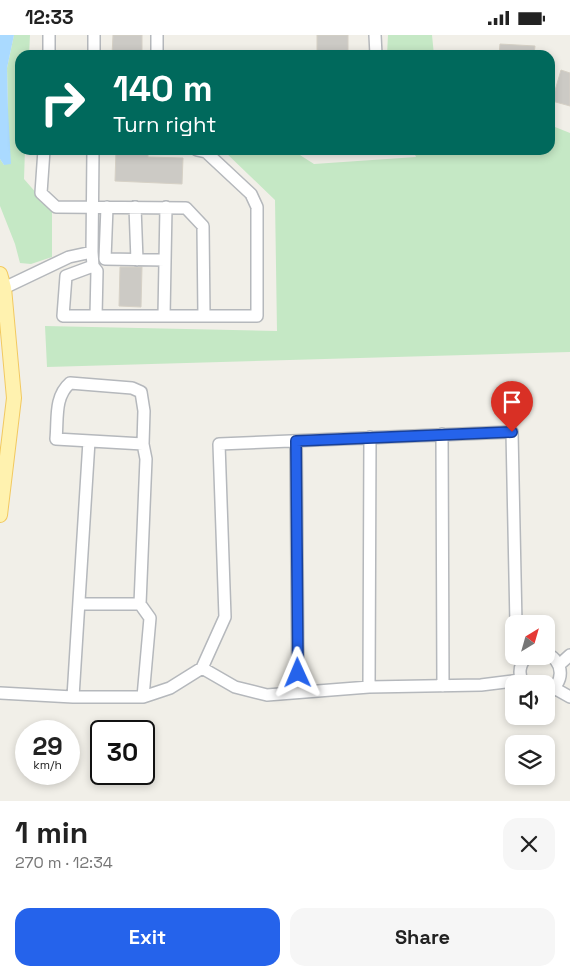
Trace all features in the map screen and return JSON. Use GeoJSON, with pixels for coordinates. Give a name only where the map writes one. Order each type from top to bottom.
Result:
{"type":"FeatureCollection","features":[{"type":"Feature","properties":{"kind":"main road"},"geometry":{"type":"LineString","coordinates":[[0,515],[14,397],[2,281]]}},
{"type":"Feature","properties":{"kind":"street"},"geometry":{"type":"LineString","coordinates":[[49,35],[49,50]]}},
{"type":"Feature","properties":{"kind":"street"},"geometry":{"type":"LineString","coordinates":[[94,35],[94,50]]}},
{"type":"Feature","properties":{"kind":"street"},"geometry":{"type":"LineString","coordinates":[[157,35],[157,50]]}},
{"type":"Feature","properties":{"kind":"street"},"geometry":{"type":"LineString","coordinates":[[375,35],[376,50]]}},
{"type":"Feature","properties":{"kind":"street"},"geometry":{"type":"LineString","coordinates":[[44,155],[41,193],[56,207],[186,208],[203,226],[204,316]]}},
{"type":"Feature","properties":{"kind":"street"},"geometry":{"type":"LineString","coordinates":[[93,155],[93,259],[97,271],[96,316]]}},
{"type":"Feature","properties":{"kind":"street"},"geometry":{"type":"LineString","coordinates":[[93,259],[66,276],[63,316],[257,316],[257,207],[250,194],[208,155]]}},
{"type":"Feature","properties":{"kind":"street"},"geometry":{"type":"LineString","coordinates":[[105,259],[107,207]]}},
{"type":"Feature","properties":{"kind":"street"},"geometry":{"type":"LineString","coordinates":[[135,207],[137,260]]}},
{"type":"Feature","properties":{"kind":"street"},"geometry":{"type":"LineString","coordinates":[[164,316],[166,207]]}},
{"type":"Feature","properties":{"kind":"street"},"geometry":{"type":"LineString","coordinates":[[2,281],[69,257],[165,260]]}},
{"type":"Feature","properties":{"kind":"street"},"geometry":{"type":"LineString","coordinates":[[142,697],[150,618],[140,604],[146,459],[143,445],[144,411],[141,392],[132,387],[70,383],[63,389],[59,397],[56,439],[143,445]]}},
{"type":"Feature","properties":{"kind":"street"},"geometry":{"type":"LineString","coordinates":[[0,693],[73,697],[142,697],[170,687],[202,668],[225,617],[219,444],[512,432],[516,615]]}},
{"type":"Feature","properties":{"kind":"street"},"geometry":{"type":"LineString","coordinates":[[442,434],[443,686]]}},
{"type":"Feature","properties":{"kind":"street"},"geometry":{"type":"LineString","coordinates":[[369,687],[370,437]]}},
{"type":"Feature","properties":{"kind":"street"},"geometry":{"type":"LineString","coordinates":[[73,697],[90,441]]}},
{"type":"Feature","properties":{"kind":"street"},"geometry":{"type":"LineString","coordinates":[[296,441],[298,692]]}},
{"type":"Feature","properties":{"kind":"street"},"geometry":{"type":"LineString","coordinates":[[80,604],[140,604]]}},
{"type":"Feature","properties":{"kind":"street"},"geometry":{"type":"LineString","coordinates":[[559,665],[570,655]]}},
{"type":"Feature","properties":{"kind":"street"},"geometry":{"type":"LineString","coordinates":[[555,659],[561,673],[560,679],[555,684]]}},
{"type":"Feature","properties":{"kind":"street"},"geometry":{"type":"LineString","coordinates":[[202,668],[235,687],[267,695],[369,687],[505,683]]}},
{"type":"Feature","properties":{"kind":"street"},"geometry":{"type":"LineString","coordinates":[[555,692],[570,697]]}},
{"type":"Feature","properties":{"kind":"green space"},"geometry":{"type":"Polygon","coordinates":[[[14,35],[30,35],[29,50],[15,50],[15,155],[25,155],[24,179],[52,211],[52,257],[31,264],[20,263],[15,244],[0,206],[0,159],[4,165],[8,109],[7,68],[14,35]]]}},
{"type":"Feature","properties":{"kind":"green space"},"geometry":{"type":"Polygon","coordinates":[[[388,35],[432,35],[434,50],[387,50],[388,35]]]}},
{"type":"Feature","properties":{"kind":"green space"},"geometry":{"type":"Polygon","coordinates":[[[555,127],[570,133],[570,352],[47,367],[45,326],[277,331],[275,200],[228,155],[300,155],[314,164],[416,157],[415,155],[555,155],[555,127]]]}},
{"type":"Feature","properties":{"kind":"water"},"geometry":{"type":"Polygon","coordinates":[[[0,35],[14,35],[7,68],[11,164],[4,165],[0,159],[0,35]]]}},
{"type":"Feature","properties":{"kind":"building"},"geometry":{"type":"Polygon","coordinates":[[[113,35],[142,35],[142,50],[112,50],[113,35]]]}},
{"type":"Feature","properties":{"kind":"building"},"geometry":{"type":"Polygon","coordinates":[[[317,35],[348,35],[348,50],[317,50],[317,35]]]}},
{"type":"Feature","properties":{"kind":"building"},"geometry":{"type":"Polygon","coordinates":[[[500,44],[535,46],[535,50],[499,50],[500,44]]]}},
{"type":"Feature","properties":{"kind":"building"},"geometry":{"type":"Polygon","coordinates":[[[561,70],[570,73],[570,106],[555,102],[555,91],[561,70]]]}},
{"type":"Feature","properties":{"kind":"building"},"geometry":{"type":"Polygon","coordinates":[[[116,155],[183,158],[182,184],[115,181],[116,155]]]}},
{"type":"Feature","properties":{"kind":"building"},"geometry":{"type":"Polygon","coordinates":[[[120,267],[142,267],[141,307],[119,306],[120,267]]]}},
{"type":"Feature","properties":{"kind":"route"},"geometry":{"type":"LineString","coordinates":[[298,673],[296,441],[512,432]]}}]}
